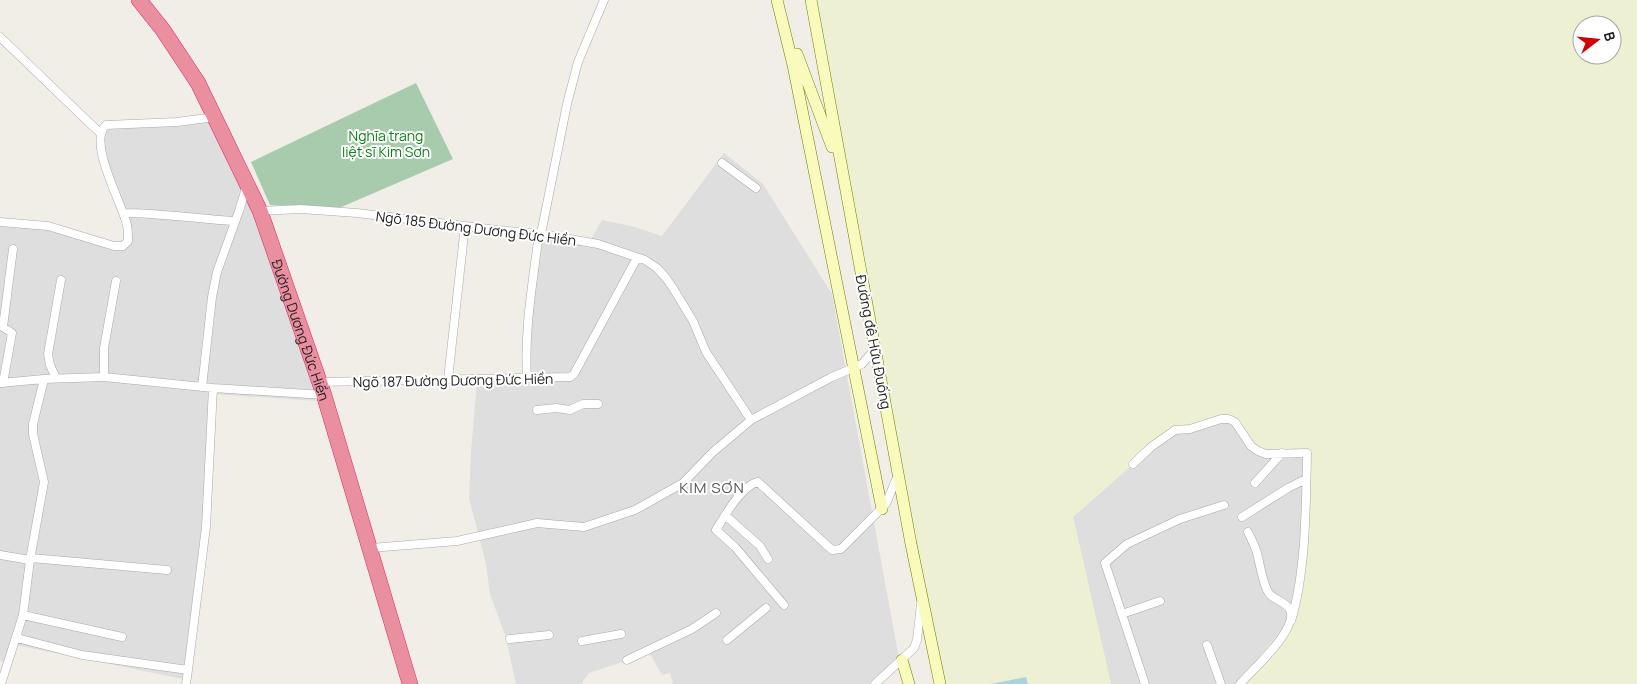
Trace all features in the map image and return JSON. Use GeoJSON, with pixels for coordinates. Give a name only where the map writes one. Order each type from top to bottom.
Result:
{"type":"FeatureCollection","features":[{"type":"Feature","properties":{"kind":"highway","name":"Đường Dương Đức Hiền"},"geometry":{"type":"LineString","coordinates":[[140,0],[163,30],[198,83],[260,211],[322,389],[371,548],[410,684]]}},
{"type":"Feature","properties":{"kind":"main road"},"geometry":{"type":"LineString","coordinates":[[779,0],[801,68],[841,169]]}},
{"type":"Feature","properties":{"kind":"main road"},"geometry":{"type":"LineString","coordinates":[[779,0],[858,366],[882,509]]}},
{"type":"Feature","properties":{"kind":"main road","name":"Đường đê Hữu Đuống"},"geometry":{"type":"LineString","coordinates":[[811,0],[898,475],[940,684]]}},
{"type":"Feature","properties":{"kind":"main road"},"geometry":{"type":"LineString","coordinates":[[902,660],[908,684]]}},
{"type":"Feature","properties":{"kind":"street"},"geometry":{"type":"LineString","coordinates":[[527,378],[528,323],[540,234],[567,104],[578,62],[604,0]]}},
{"type":"Feature","properties":{"kind":"street"},"geometry":{"type":"LineString","coordinates":[[0,37],[101,134]]}},
{"type":"Feature","properties":{"kind":"street"},"geometry":{"type":"LineString","coordinates":[[0,222],[48,226],[114,246],[123,246],[128,241],[128,226],[102,158],[100,140],[102,129],[106,125],[177,122],[215,117]]}},
{"type":"Feature","properties":{"kind":"street"},"geometry":{"type":"LineString","coordinates":[[722,163],[756,188]]}},
{"type":"Feature","properties":{"kind":"street"},"geometry":{"type":"LineString","coordinates":[[202,387],[212,297],[217,272],[240,211],[248,183]]}},
{"type":"Feature","properties":{"kind":"street","name":"Ngõ 185 Đường Dương Đức Hiền"},"geometry":{"type":"LineString","coordinates":[[260,211],[302,209],[357,213],[540,234],[598,244],[645,260],[657,268],[666,278],[693,321],[706,352],[751,420]]}},
{"type":"Feature","properties":{"kind":"street"},"geometry":{"type":"LineString","coordinates":[[123,213],[149,213],[196,219],[235,221]]}},
{"type":"Feature","properties":{"kind":"street"},"geometry":{"type":"LineString","coordinates":[[448,379],[465,226]]}},
{"type":"Feature","properties":{"kind":"street"},"geometry":{"type":"LineString","coordinates":[[1,383],[12,333],[2,326],[13,250]]}},
{"type":"Feature","properties":{"kind":"street","name":"Ngõ 187 Đường Dương Đức Hiền"},"geometry":{"type":"LineString","coordinates":[[1,383],[56,378],[104,378],[213,388],[322,389],[448,379],[567,378],[574,374],[637,258]]}},
{"type":"Feature","properties":{"kind":"street"},"geometry":{"type":"LineString","coordinates":[[56,378],[50,365],[48,354],[61,280]]}},
{"type":"Feature","properties":{"kind":"street"},"geometry":{"type":"LineString","coordinates":[[104,378],[104,348],[116,281]]}},
{"type":"Feature","properties":{"kind":"street"},"geometry":{"type":"LineString","coordinates":[[371,548],[456,541],[537,523],[584,527],[636,510],[683,483],[713,452],[751,420],[830,378],[858,366],[875,349]]}},
{"type":"Feature","properties":{"kind":"street"},"geometry":{"type":"LineString","coordinates":[[858,366],[880,371]]}},
{"type":"Feature","properties":{"kind":"street"},"geometry":{"type":"LineString","coordinates":[[1,684],[23,615],[44,482],[33,434],[33,424],[44,379]]}},
{"type":"Feature","properties":{"kind":"street"},"geometry":{"type":"LineString","coordinates":[[186,684],[206,527],[213,388]]}},
{"type":"Feature","properties":{"kind":"street"},"geometry":{"type":"LineString","coordinates":[[537,410],[556,408],[570,410],[583,404],[598,404]]}},
{"type":"Feature","properties":{"kind":"street"},"geometry":{"type":"LineString","coordinates":[[1133,464],[1175,430],[1190,429],[1221,419],[1229,419],[1235,422],[1251,446],[1258,451],[1266,454],[1307,453],[1304,536],[1297,599],[1291,621],[1287,631],[1240,684]]}},
{"type":"Feature","properties":{"kind":"street"},"geometry":{"type":"LineString","coordinates":[[1255,483],[1282,453]]}},
{"type":"Feature","properties":{"kind":"street"},"geometry":{"type":"LineString","coordinates":[[784,605],[735,547],[716,530],[725,515],[745,490],[752,483],[758,482],[832,550],[837,550],[882,509],[898,475]]}},
{"type":"Feature","properties":{"kind":"street"},"geometry":{"type":"LineString","coordinates":[[1242,517],[1306,478]]}},
{"type":"Feature","properties":{"kind":"street"},"geometry":{"type":"LineString","coordinates":[[1145,684],[1105,563],[1127,544],[1180,518],[1224,505]]}},
{"type":"Feature","properties":{"kind":"street"},"geometry":{"type":"LineString","coordinates":[[725,515],[760,546],[768,559]]}},
{"type":"Feature","properties":{"kind":"street"},"geometry":{"type":"LineString","coordinates":[[1248,532],[1256,551],[1267,590],[1269,594],[1289,608],[1291,621]]}},
{"type":"Feature","properties":{"kind":"street"},"geometry":{"type":"LineString","coordinates":[[0,555],[167,570]]}},
{"type":"Feature","properties":{"kind":"street"},"geometry":{"type":"LineString","coordinates":[[875,684],[912,651],[916,643],[922,598]]}},
{"type":"Feature","properties":{"kind":"street"},"geometry":{"type":"LineString","coordinates":[[1122,614],[1160,600]]}},
{"type":"Feature","properties":{"kind":"street"},"geometry":{"type":"LineString","coordinates":[[727,640],[766,608]]}},
{"type":"Feature","properties":{"kind":"street"},"geometry":{"type":"LineString","coordinates":[[627,660],[692,629],[716,613]]}},
{"type":"Feature","properties":{"kind":"street"},"geometry":{"type":"LineString","coordinates":[[23,615],[122,637]]}},
{"type":"Feature","properties":{"kind":"street"},"geometry":{"type":"LineString","coordinates":[[582,642],[620,634]]}},
{"type":"Feature","properties":{"kind":"street"},"geometry":{"type":"LineString","coordinates":[[510,639],[548,635]]}},
{"type":"Feature","properties":{"kind":"street"},"geometry":{"type":"LineString","coordinates":[[17,638],[82,654],[188,670]]}},
{"type":"Feature","properties":{"kind":"street"},"geometry":{"type":"LineString","coordinates":[[1207,645],[1221,684]]}},
{"type":"Feature","properties":{"kind":"street"},"geometry":{"type":"LineString","coordinates":[[0,660],[9,662]]}},
{"type":"Feature","properties":{"kind":"shaded area"},"geometry":{"type":"Polygon","coordinates":[[[212,121],[260,225],[294,320],[317,401],[212,394],[208,502],[188,680],[16,645],[8,663],[0,661],[0,225],[49,227],[115,248],[130,236],[101,158],[101,129],[212,121]]]}},
{"type":"Feature","properties":{"kind":"shaded area"},"geometry":{"type":"Polygon","coordinates":[[[724,153],[763,184],[832,294],[900,664],[878,684],[673,684],[670,673],[662,675],[648,650],[623,662],[589,673],[581,684],[516,684],[505,635],[490,594],[486,564],[469,498],[477,381],[525,381],[538,233],[589,243],[602,220],[635,227],[662,236],[724,153]]]}},
{"type":"Feature","properties":{"kind":"shaded area"},"geometry":{"type":"Polygon","coordinates":[[[1229,419],[1307,453],[1298,610],[1237,684],[1111,684],[1073,517],[1175,430],[1229,419]]]}},
{"type":"Feature","properties":{"kind":"green space"},"geometry":{"type":"Polygon","coordinates":[[[811,0],[1637,0],[1637,684],[1237,684],[1298,610],[1307,454],[1258,451],[1229,419],[1175,430],[1073,517],[1111,684],[940,684],[811,0]]]}},
{"type":"Feature","properties":{"kind":"green space","name":"Nghĩa trang liệt sĩ Kim Sơn"},"geometry":{"type":"Polygon","coordinates":[[[416,83],[453,159],[339,208],[270,205],[251,162],[416,83]]]}},
{"type":"Feature","properties":{"kind":"water"},"geometry":{"type":"Polygon","coordinates":[[[1026,677],[1028,684],[991,684],[1026,677]]]}},
{"type":"Feature","properties":{"kind":"district","name":"KIM SƠN"},"geometry":{"type":"Point","coordinates":[712,487]}}]}
